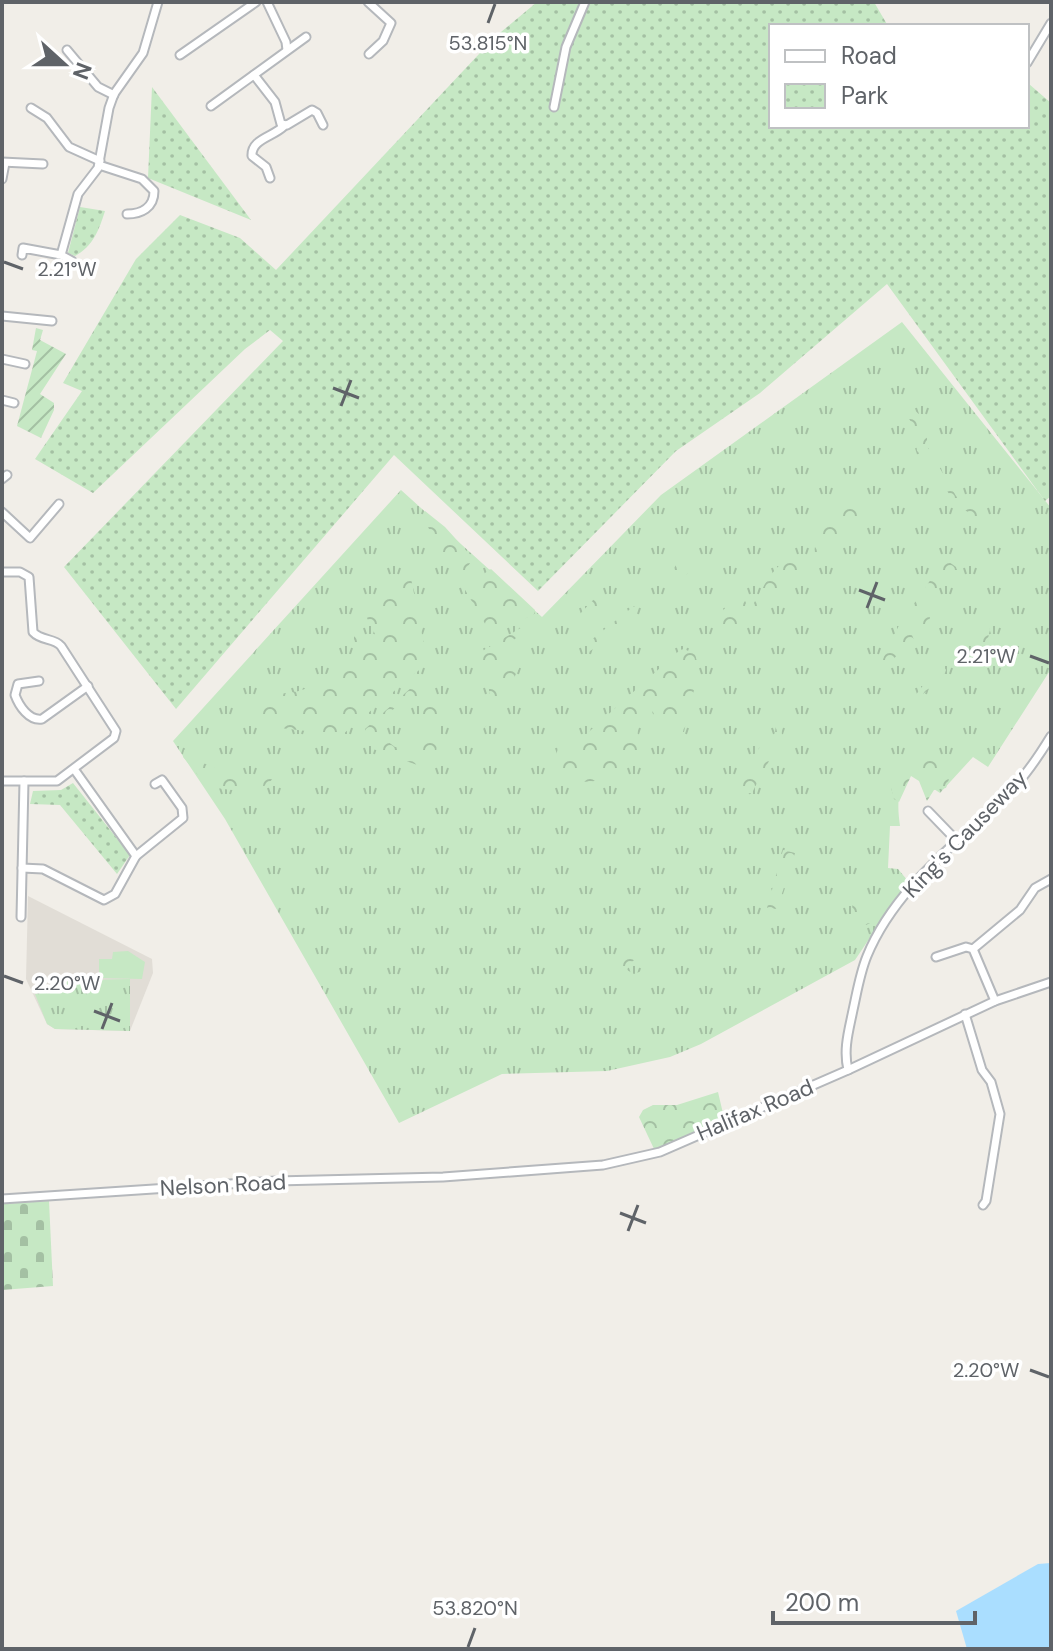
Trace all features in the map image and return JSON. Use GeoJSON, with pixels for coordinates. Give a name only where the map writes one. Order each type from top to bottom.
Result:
{"type":"FeatureCollection","features":[{"type":"Feature","properties":{"kind":"street"},"geometry":{"type":"LineString","coordinates":[[61,255],[74,205],[99,163],[109,108],[114,95],[143,53],[158,2]]}},
{"type":"Feature","properties":{"kind":"street"},"geometry":{"type":"LineString","coordinates":[[184,50],[256,2]]}},
{"type":"Feature","properties":{"kind":"street"},"geometry":{"type":"LineString","coordinates":[[267,2],[287,50]]}},
{"type":"Feature","properties":{"kind":"street"},"geometry":{"type":"LineString","coordinates":[[368,2],[391,23]]}},
{"type":"Feature","properties":{"kind":"street"},"geometry":{"type":"LineString","coordinates":[[554,107],[566,47],[585,2]]}},
{"type":"Feature","properties":{"kind":"street"},"geometry":{"type":"LineString","coordinates":[[391,23],[400,21]]}},
{"type":"Feature","properties":{"kind":"street"},"geometry":{"type":"LineString","coordinates":[[369,54],[383,41],[391,23]]}},
{"type":"Feature","properties":{"kind":"street"},"geometry":{"type":"LineString","coordinates":[[1029,61],[1048,37],[1051,23]]}},
{"type":"Feature","properties":{"kind":"street"},"geometry":{"type":"LineString","coordinates":[[211,106],[306,37]]}},
{"type":"Feature","properties":{"kind":"street"},"geometry":{"type":"LineString","coordinates":[[72,52],[98,87],[114,95]]}},
{"type":"Feature","properties":{"kind":"street"},"geometry":{"type":"LineString","coordinates":[[254,75],[271,95],[278,119],[284,126]]}},
{"type":"Feature","properties":{"kind":"street"},"geometry":{"type":"LineString","coordinates":[[31,108],[39,111],[50,129],[69,147],[99,163],[142,179],[154,191],[151,205],[144,211],[127,214]]}},
{"type":"Feature","properties":{"kind":"street"},"geometry":{"type":"LineString","coordinates":[[270,178],[266,167],[252,156],[251,149],[257,142],[312,110],[323,125]]}},
{"type":"Feature","properties":{"kind":"street"},"geometry":{"type":"LineString","coordinates":[[2,179],[4,162],[43,164]]}},
{"type":"Feature","properties":{"kind":"street"},"geometry":{"type":"LineString","coordinates":[[23,249],[61,255],[72,261]]}},
{"type":"Feature","properties":{"kind":"street"},"geometry":{"type":"LineString","coordinates":[[2,316],[52,321]]}},
{"type":"Feature","properties":{"kind":"street"},"geometry":{"type":"LineString","coordinates":[[2,359],[25,364]]}},
{"type":"Feature","properties":{"kind":"street"},"geometry":{"type":"LineString","coordinates":[[2,400],[14,403]]}},
{"type":"Feature","properties":{"kind":"street"},"geometry":{"type":"LineString","coordinates":[[2,512],[30,538],[59,504]]}},
{"type":"Feature","properties":{"kind":"street"},"geometry":{"type":"LineString","coordinates":[[2,572],[20,572],[29,577],[33,632],[58,643],[116,731],[114,738],[57,781],[2,781]]}},
{"type":"Feature","properties":{"kind":"street"},"geometry":{"type":"LineString","coordinates":[[39,681],[18,684],[15,695],[29,716],[36,720],[42,719],[88,686]]}},
{"type":"Feature","properties":{"kind":"street","name":"King's Causeway"},"geometry":{"type":"LineString","coordinates":[[848,1070],[845,1057],[847,1038],[866,957],[905,895],[956,840],[1017,783],[1051,736]]}},
{"type":"Feature","properties":{"kind":"street"},"geometry":{"type":"LineString","coordinates":[[74,769],[136,856]]}},
{"type":"Feature","properties":{"kind":"street"},"geometry":{"type":"LineString","coordinates":[[22,868],[43,869],[104,900],[115,894],[136,856],[183,818],[182,808],[161,780]]}},
{"type":"Feature","properties":{"kind":"street"},"geometry":{"type":"LineString","coordinates":[[21,917],[24,781]]}},
{"type":"Feature","properties":{"kind":"street"},"geometry":{"type":"LineString","coordinates":[[928,811],[956,840]]}},
{"type":"Feature","properties":{"kind":"street"},"geometry":{"type":"LineString","coordinates":[[973,949],[1020,910],[1035,888],[1051,879]]}},
{"type":"Feature","properties":{"kind":"street"},"geometry":{"type":"LineString","coordinates":[[936,957],[966,947],[973,949]]}},
{"type":"Feature","properties":{"kind":"street"},"geometry":{"type":"LineString","coordinates":[[973,949],[995,1001]]}},
{"type":"Feature","properties":{"kind":"street","name":"Halifax Road"},"geometry":{"type":"LineString","coordinates":[[443,1177],[632,1160],[673,1146],[848,1070],[995,1001],[1051,982]]}},
{"type":"Feature","properties":{"kind":"street"},"geometry":{"type":"LineString","coordinates":[[965,1014],[982,1070],[991,1082],[1000,1114],[983,1205]]}},
{"type":"Feature","properties":{"kind":"street","name":"Nelson Road"},"geometry":{"type":"LineString","coordinates":[[2,1199],[276,1181],[443,1177]]}},
{"type":"Feature","properties":{"kind":"shaded area"},"geometry":{"type":"Polygon","coordinates":[[[28,896],[152,959],[153,973],[130,1031],[55,1029],[47,1024],[26,979],[28,896]]]}},
{"type":"Feature","properties":{"kind":"green space"},"geometry":{"type":"Polygon","coordinates":[[[537,2],[874,2],[887,24],[769,24],[769,128],[1029,128],[1029,84],[1051,103],[1051,496],[1045,501],[887,284],[760,393],[676,451],[538,591],[394,455],[176,709],[64,567],[283,341],[270,330],[245,349],[93,493],[35,459],[82,391],[63,383],[136,259],[180,215],[240,238],[276,270],[495,37],[537,2]]]}},
{"type":"Feature","properties":{"kind":"green space"},"geometry":{"type":"Polygon","coordinates":[[[152,87],[251,220],[148,178],[152,87]]]}},
{"type":"Feature","properties":{"kind":"green space"},"geometry":{"type":"Polygon","coordinates":[[[80,207],[105,211],[94,237],[75,256],[68,253],[80,207]]]}},
{"type":"Feature","properties":{"kind":"green space"},"geometry":{"type":"Polygon","coordinates":[[[902,322],[1051,508],[1051,669],[988,767],[973,757],[940,793],[910,773],[899,798],[900,826],[890,826],[888,868],[898,869],[908,881],[855,960],[701,1044],[670,1057],[607,1071],[502,1074],[399,1123],[225,819],[173,741],[401,490],[542,617],[661,495],[902,322]]]}},
{"type":"Feature","properties":{"kind":"green space"},"geometry":{"type":"Polygon","coordinates":[[[36,328],[43,330],[40,340],[66,354],[40,394],[54,403],[54,410],[41,438],[17,426],[37,351],[32,350],[36,328]]]}},
{"type":"Feature","properties":{"kind":"green space"},"geometry":{"type":"Polygon","coordinates":[[[903,399],[927,422],[927,446],[956,496],[981,514],[977,518],[954,503],[931,462],[917,451],[919,433],[900,406],[903,399]]]}},
{"type":"Feature","properties":{"kind":"green space"},"geometry":{"type":"Polygon","coordinates":[[[848,492],[858,498],[857,516],[846,531],[814,554],[818,525],[825,511],[841,506],[848,492]]]}},
{"type":"Feature","properties":{"kind":"green space"},"geometry":{"type":"Polygon","coordinates":[[[425,511],[445,527],[473,558],[467,568],[468,576],[479,577],[491,569],[535,610],[534,614],[494,633],[487,627],[422,517],[425,511]]]}},
{"type":"Feature","properties":{"kind":"green space"},"geometry":{"type":"Polygon","coordinates":[[[687,555],[689,563],[697,557],[701,560],[673,588],[674,568],[687,555]]]}},
{"type":"Feature","properties":{"kind":"green space"},"geometry":{"type":"Polygon","coordinates":[[[793,557],[805,563],[808,571],[737,630],[723,635],[714,628],[740,590],[746,603],[754,603],[775,570],[793,557]]]}},
{"type":"Feature","properties":{"kind":"green space"},"geometry":{"type":"Polygon","coordinates":[[[945,559],[956,567],[960,577],[937,590],[928,627],[923,631],[911,608],[945,559]]]}},
{"type":"Feature","properties":{"kind":"green space"},"geometry":{"type":"Polygon","coordinates":[[[411,578],[426,655],[424,666],[342,735],[262,726],[244,719],[242,712],[247,704],[262,696],[307,688],[354,652],[354,629],[361,626],[366,642],[376,636],[367,618],[373,607],[411,578]]]}},
{"type":"Feature","properties":{"kind":"green space"},"geometry":{"type":"Polygon","coordinates":[[[596,597],[603,597],[606,608],[588,624],[578,616],[596,597]]]}},
{"type":"Feature","properties":{"kind":"green space"},"geometry":{"type":"Polygon","coordinates":[[[634,606],[637,608],[635,622],[590,651],[590,641],[634,606]]]}},
{"type":"Feature","properties":{"kind":"green space"},"geometry":{"type":"Polygon","coordinates":[[[905,618],[914,640],[891,661],[880,665],[902,619],[905,618]]]}},
{"type":"Feature","properties":{"kind":"green space"},"geometry":{"type":"Polygon","coordinates":[[[529,623],[527,630],[508,644],[508,650],[518,656],[522,663],[483,729],[481,718],[489,694],[479,653],[529,623]]]}},
{"type":"Feature","properties":{"kind":"green space"},"geometry":{"type":"Polygon","coordinates":[[[983,623],[990,630],[983,659],[973,656],[971,643],[974,633],[983,623]]]}},
{"type":"Feature","properties":{"kind":"green space"},"geometry":{"type":"Polygon","coordinates":[[[684,649],[695,654],[699,669],[678,746],[663,736],[653,712],[646,708],[640,711],[638,717],[637,749],[631,762],[600,780],[584,782],[558,778],[555,761],[560,744],[575,743],[582,738],[684,649]]]}},
{"type":"Feature","properties":{"kind":"green space"},"geometry":{"type":"Polygon","coordinates":[[[940,660],[945,673],[919,698],[915,696],[924,684],[921,678],[940,660]]]}},
{"type":"Feature","properties":{"kind":"green space"},"geometry":{"type":"Polygon","coordinates":[[[428,682],[438,701],[441,718],[435,756],[420,766],[373,749],[365,729],[412,687],[428,682]],[[415,699],[402,703],[385,719],[383,738],[395,747],[409,748],[419,735],[420,705],[415,699]]]}},
{"type":"Feature","properties":{"kind":"green space"},"geometry":{"type":"Polygon","coordinates":[[[781,720],[782,737],[762,774],[758,774],[752,757],[761,746],[759,735],[770,739],[775,733],[776,723],[781,720]]]}},
{"type":"Feature","properties":{"kind":"green space"},"geometry":{"type":"Polygon","coordinates":[[[188,749],[196,758],[216,768],[274,777],[268,784],[253,790],[208,787],[183,757],[184,750],[188,749]]]}},
{"type":"Feature","properties":{"kind":"green space"},"geometry":{"type":"Polygon","coordinates":[[[927,751],[948,764],[950,774],[946,788],[934,790],[927,801],[919,781],[911,776],[899,802],[894,799],[891,788],[899,773],[927,751]]]}},
{"type":"Feature","properties":{"kind":"green space"},"geometry":{"type":"Polygon","coordinates":[[[741,771],[758,781],[752,793],[738,794],[734,788],[736,774],[741,771]]]}},
{"type":"Feature","properties":{"kind":"green space"},"geometry":{"type":"Polygon","coordinates":[[[73,783],[130,855],[117,874],[60,805],[30,804],[33,791],[61,790],[73,783]]]}},
{"type":"Feature","properties":{"kind":"green space"},"geometry":{"type":"Polygon","coordinates":[[[783,850],[795,853],[777,909],[767,908],[783,850]]]}},
{"type":"Feature","properties":{"kind":"green space"},"geometry":{"type":"Polygon","coordinates":[[[887,891],[870,923],[866,925],[864,922],[854,931],[851,927],[857,923],[852,911],[853,894],[870,901],[887,891]]]}},
{"type":"Feature","properties":{"kind":"green space"},"geometry":{"type":"Polygon","coordinates":[[[635,948],[640,956],[630,963],[627,970],[634,974],[644,970],[649,974],[635,981],[623,981],[618,975],[618,963],[635,948]]]}},
{"type":"Feature","properties":{"kind":"green space"},"geometry":{"type":"Polygon","coordinates":[[[128,951],[145,962],[142,979],[99,978],[99,959],[112,959],[113,952],[128,951]]]}},
{"type":"Feature","properties":{"kind":"green space"},"geometry":{"type":"Polygon","coordinates":[[[130,979],[130,1031],[55,1029],[47,1024],[35,994],[52,989],[53,981],[130,979]]]}},
{"type":"Feature","properties":{"kind":"green space"},"geometry":{"type":"Polygon","coordinates":[[[718,1092],[725,1122],[655,1151],[639,1117],[643,1110],[653,1105],[677,1105],[718,1092]]]}},
{"type":"Feature","properties":{"kind":"green space"},"geometry":{"type":"Polygon","coordinates":[[[49,1201],[53,1286],[2,1290],[2,1204],[49,1201]]]}},
{"type":"Feature","properties":{"kind":"water"},"geometry":{"type":"Polygon","coordinates":[[[1051,1563],[1051,1649],[967,1649],[956,1611],[1038,1564],[1051,1563]]]}}]}
